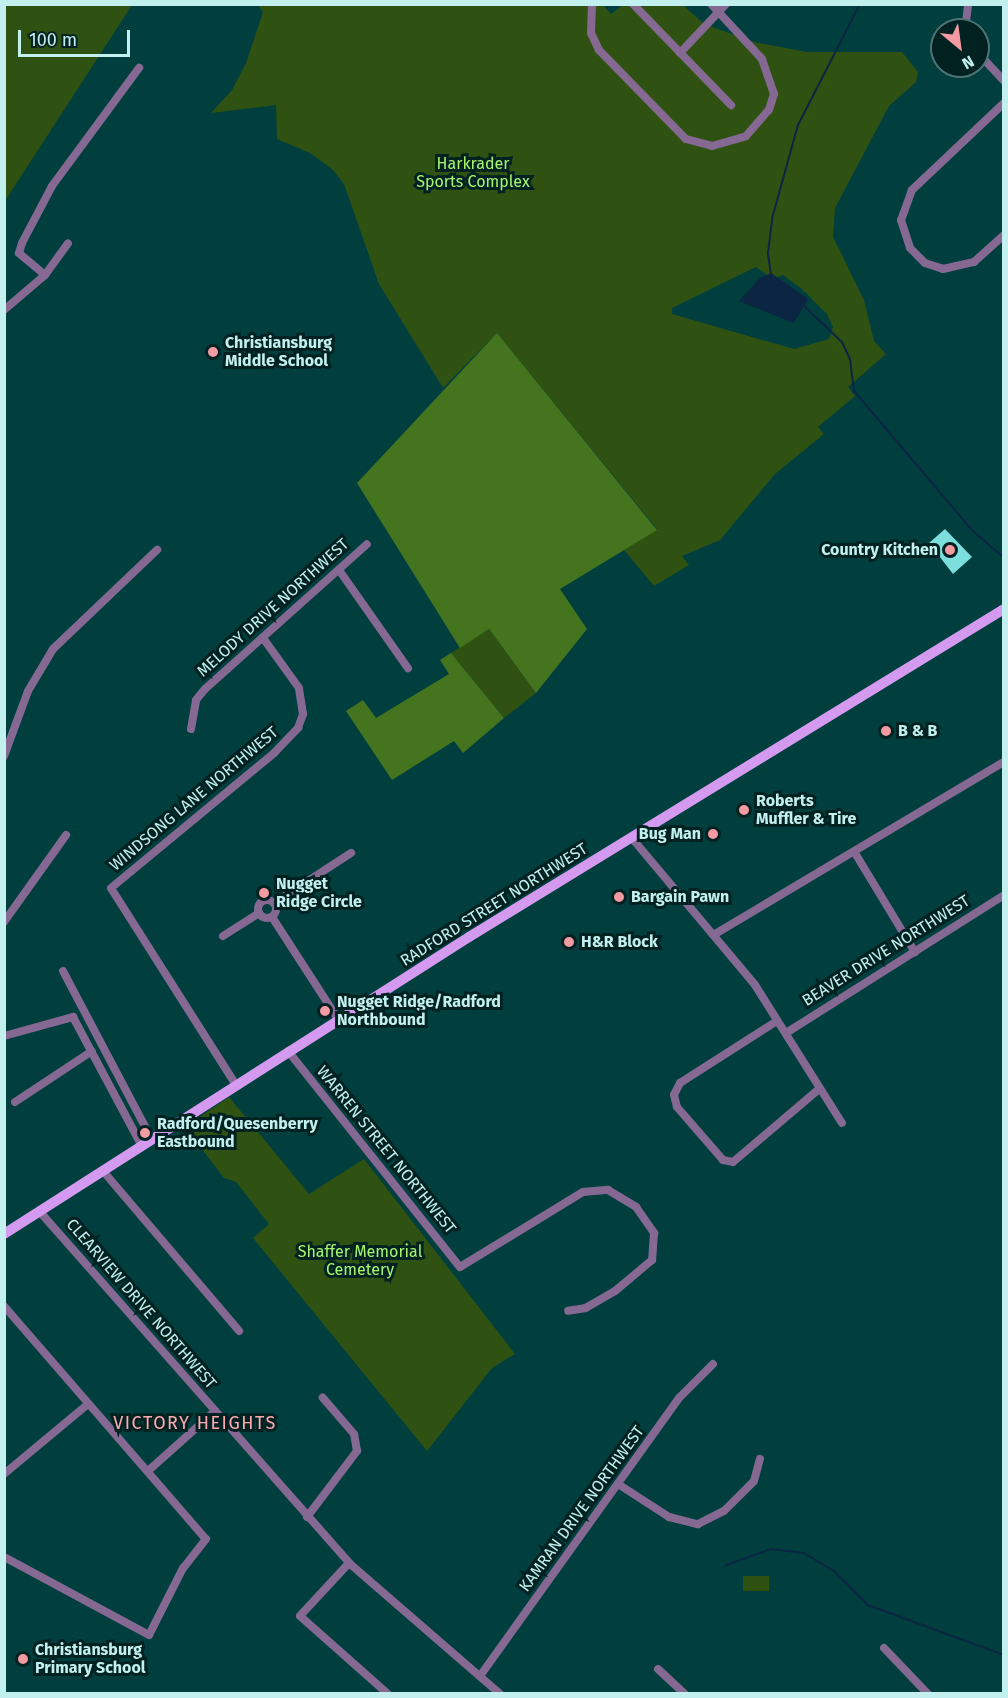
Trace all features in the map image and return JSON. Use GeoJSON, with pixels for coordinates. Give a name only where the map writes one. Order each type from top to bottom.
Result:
{"type":"FeatureCollection","features":[{"type":"Feature","properties":{"kind":"main road","name":"RADFORD STREET NORTHWEST"},"geometry":{"type":"LineString","coordinates":[[4,1234],[338,1020],[631,837],[1004,609]]}},
{"type":"Feature","properties":{"kind":"street"},"geometry":{"type":"LineString","coordinates":[[592,4],[591,33],[599,50],[686,139],[712,146],[746,136],[769,110],[774,93],[762,59],[711,4]]}},
{"type":"Feature","properties":{"kind":"street"},"geometry":{"type":"LineString","coordinates":[[633,4],[731,105]]}},
{"type":"Feature","properties":{"kind":"street"},"geometry":{"type":"LineString","coordinates":[[680,53],[726,4]]}},
{"type":"Feature","properties":{"kind":"street"},"geometry":{"type":"LineString","coordinates":[[990,66],[1004,81]]}},
{"type":"Feature","properties":{"kind":"street"},"geometry":{"type":"LineString","coordinates":[[45,275],[19,253],[22,243],[52,186],[139,68]]}},
{"type":"Feature","properties":{"kind":"street"},"geometry":{"type":"LineString","coordinates":[[1004,103],[912,190],[901,220],[910,248],[925,262],[943,269],[974,262],[1004,235]]}},
{"type":"Feature","properties":{"kind":"street"},"geometry":{"type":"LineString","coordinates":[[4,310],[45,275],[69,243]]}},
{"type":"Feature","properties":{"kind":"street","name":"MELODY DRIVE NORTHWEST"},"geometry":{"type":"LineString","coordinates":[[191,729],[196,700],[367,544]]}},
{"type":"Feature","properties":{"kind":"street"},"geometry":{"type":"LineString","coordinates":[[4,756],[28,691],[53,649],[157,550]]}},
{"type":"Feature","properties":{"kind":"street"},"geometry":{"type":"LineString","coordinates":[[339,570],[408,668]]}},
{"type":"Feature","properties":{"kind":"street","name":"WINDSONG LANE NORTHWEST"},"geometry":{"type":"LineString","coordinates":[[236,1085],[111,888],[274,753],[298,728],[303,714],[299,688],[262,638]]}},
{"type":"Feature","properties":{"kind":"street"},"geometry":{"type":"LineString","coordinates":[[715,934],[855,853],[1004,762]]}},
{"type":"Feature","properties":{"kind":"street"},"geometry":{"type":"LineString","coordinates":[[4,922],[66,835]]}},
{"type":"Feature","properties":{"kind":"street"},"geometry":{"type":"LineString","coordinates":[[631,837],[715,934],[786,1033],[842,1123]]}},
{"type":"Feature","properties":{"kind":"street"},"geometry":{"type":"LineString","coordinates":[[272,917],[274,903],[351,853]]}},
{"type":"Feature","properties":{"kind":"street"},"geometry":{"type":"LineString","coordinates":[[855,853],[915,952]]}},
{"type":"Feature","properties":{"kind":"street","name":"BEAVER DRIVE NORTHWEST"},"geometry":{"type":"LineString","coordinates":[[786,1033],[1004,895]]}},
{"type":"Feature","properties":{"kind":"street"},"geometry":{"type":"LineString","coordinates":[[223,936],[259,913],[264,900],[274,903]]}},
{"type":"Feature","properties":{"kind":"street"},"geometry":{"type":"LineString","coordinates":[[259,913],[272,917],[338,1020]]}},
{"type":"Feature","properties":{"kind":"street"},"geometry":{"type":"LineString","coordinates":[[63,971],[147,1143]]}},
{"type":"Feature","properties":{"kind":"street"},"geometry":{"type":"LineString","coordinates":[[4,1036],[73,1017],[147,1143]]}},
{"type":"Feature","properties":{"kind":"street"},"geometry":{"type":"LineString","coordinates":[[777,1022],[680,1083],[674,1095],[677,1107],[723,1160],[733,1162],[819,1089]]}},
{"type":"Feature","properties":{"kind":"street"},"geometry":{"type":"LineString","coordinates":[[15,1102],[92,1051]]}},
{"type":"Feature","properties":{"kind":"street","name":"WARREN STREET NORTHWEST"},"geometry":{"type":"LineString","coordinates":[[288,1052],[460,1267],[571,1197],[594,1190],[623,1196],[654,1233],[652,1260],[615,1291],[586,1308],[568,1311]]}},
{"type":"Feature","properties":{"kind":"street"},"geometry":{"type":"LineString","coordinates":[[103,1171],[239,1331]]}},
{"type":"Feature","properties":{"kind":"street","name":"CLEARVIEW DRIVE NORTHWEST"},"geometry":{"type":"LineString","coordinates":[[40,1212],[349,1563],[500,1694]]}},
{"type":"Feature","properties":{"kind":"street"},"geometry":{"type":"LineString","coordinates":[[4,1306],[206,1539],[183,1568],[149,1635],[4,1557]]}},
{"type":"Feature","properties":{"kind":"street","name":"KAMRAN DRIVE NORTHWEST"},"geometry":{"type":"LineString","coordinates":[[480,1676],[695,1378],[713,1364]]}},
{"type":"Feature","properties":{"kind":"street"},"geometry":{"type":"LineString","coordinates":[[308,1517],[357,1451],[354,1434],[323,1398]]}},
{"type":"Feature","properties":{"kind":"street"},"geometry":{"type":"LineString","coordinates":[[4,1473],[88,1404]]}},
{"type":"Feature","properties":{"kind":"street"},"geometry":{"type":"LineString","coordinates":[[148,1471],[215,1411]]}},
{"type":"Feature","properties":{"kind":"street"},"geometry":{"type":"LineString","coordinates":[[618,1484],[669,1517],[698,1524],[724,1511],[754,1481],[760,1459]]}},
{"type":"Feature","properties":{"kind":"street"},"geometry":{"type":"LineString","coordinates":[[349,1563],[300,1616],[388,1694]]}},
{"type":"Feature","properties":{"kind":"street"},"geometry":{"type":"LineString","coordinates":[[884,1648],[928,1694]]}},
{"type":"Feature","properties":{"kind":"street"},"geometry":{"type":"LineString","coordinates":[[658,1669],[685,1694]]}},
{"type":"Feature","properties":{"kind":"green space","name":"Harkrader Sports Complex"},"geometry":{"type":"Polygon","coordinates":[[[602,4],[611,14],[623,5],[683,5],[704,24],[754,42],[807,52],[902,52],[918,72],[916,82],[889,106],[835,208],[833,237],[864,300],[874,341],[886,354],[848,387],[855,396],[818,427],[824,434],[775,474],[720,540],[682,556],[689,565],[654,586],[624,550],[657,529],[497,333],[443,388],[379,284],[344,184],[332,169],[310,153],[277,139],[276,105],[211,113],[232,90],[246,63],[263,12],[258,5],[602,4]],[[756,267],[672,308],[672,314],[794,349],[829,339],[833,327],[827,314],[802,289],[783,275],[773,279],[756,267]]]}},
{"type":"Feature","properties":{"kind":"green space"},"geometry":{"type":"Polygon","coordinates":[[[4,5],[132,5],[5,201],[4,5]]]}},
{"type":"Feature","properties":{"kind":"green space"},"geometry":{"type":"Polygon","coordinates":[[[497,333],[657,530],[560,589],[587,629],[536,693],[489,629],[460,648],[357,483],[497,333]]]}},
{"type":"Feature","properties":{"kind":"green space"},"geometry":{"type":"Polygon","coordinates":[[[489,629],[536,693],[504,718],[451,653],[489,629]]]}},
{"type":"Feature","properties":{"kind":"green space"},"geometry":{"type":"Polygon","coordinates":[[[451,653],[504,718],[463,753],[454,741],[392,780],[346,711],[363,700],[376,718],[449,674],[440,660],[451,653]]]}},
{"type":"Feature","properties":{"kind":"green space","name":"Shaffer Memorial Cemetery"},"geometry":{"type":"Polygon","coordinates":[[[229,1097],[309,1194],[364,1159],[515,1354],[492,1368],[427,1451],[253,1238],[269,1224],[236,1182],[224,1178],[185,1127],[229,1097]]]}},
{"type":"Feature","properties":{"kind":"green space"},"geometry":{"type":"Polygon","coordinates":[[[743,1576],[769,1576],[769,1591],[743,1591],[743,1576]]]}},
{"type":"Feature","properties":{"kind":"water"},"geometry":{"type":"Polygon","coordinates":[[[771,273],[808,299],[794,323],[739,301],[760,278],[771,273]]]}},
{"type":"Feature","properties":{"kind":"building","name":"Country Kitchen"},"geometry":{"type":"Polygon","coordinates":[[[945,529],[972,557],[953,574],[929,543],[945,529]]]}},
{"type":"Feature","properties":{"kind":"waterway"},"geometry":{"type":"LineString","coordinates":[[771,275],[768,253],[773,215],[798,125],[860,4]]}},
{"type":"Feature","properties":{"kind":"waterway"},"geometry":{"type":"LineString","coordinates":[[804,306],[842,342],[850,359],[854,391],[972,530],[1004,558]]}},
{"type":"Feature","properties":{"kind":"waterway"},"geometry":{"type":"LineString","coordinates":[[726,1565],[771,1549],[804,1553],[834,1571],[868,1605],[1004,1655]]}},
{"type":"Feature","properties":{"kind":"place","name":"Christiansburg Middle School"},"geometry":{"type":"Point","coordinates":[213,352]}},
{"type":"Feature","properties":{"kind":"place","name":"Country Kitchen"},"geometry":{"type":"Point","coordinates":[950,550]}},
{"type":"Feature","properties":{"kind":"place","name":"B & B"},"geometry":{"type":"Point","coordinates":[886,731]}},
{"type":"Feature","properties":{"kind":"place","name":"Roberts Muffler & Tire"},"geometry":{"type":"Point","coordinates":[744,810]}},
{"type":"Feature","properties":{"kind":"place","name":"Bug Man"},"geometry":{"type":"Point","coordinates":[713,834]}},
{"type":"Feature","properties":{"kind":"place","name":"Nugget Ridge Circle"},"geometry":{"type":"Point","coordinates":[264,893]}},
{"type":"Feature","properties":{"kind":"place","name":"Bargain Pawn"},"geometry":{"type":"Point","coordinates":[619,897]}},
{"type":"Feature","properties":{"kind":"place","name":"H&R Block"},"geometry":{"type":"Point","coordinates":[569,942]}},
{"type":"Feature","properties":{"kind":"place","name":"Nugget Ridge/Radford Northbound"},"geometry":{"type":"Point","coordinates":[325,1011]}},
{"type":"Feature","properties":{"kind":"place","name":"Radford/Quesenberry Eastbound"},"geometry":{"type":"Point","coordinates":[145,1133]}},
{"type":"Feature","properties":{"kind":"place","name":"Christiansburg Primary School"},"geometry":{"type":"Point","coordinates":[23,1659]}},
{"type":"Feature","properties":{"kind":"district","name":"VICTORY HEIGHTS"},"geometry":{"type":"Point","coordinates":[195,1423]}}]}
